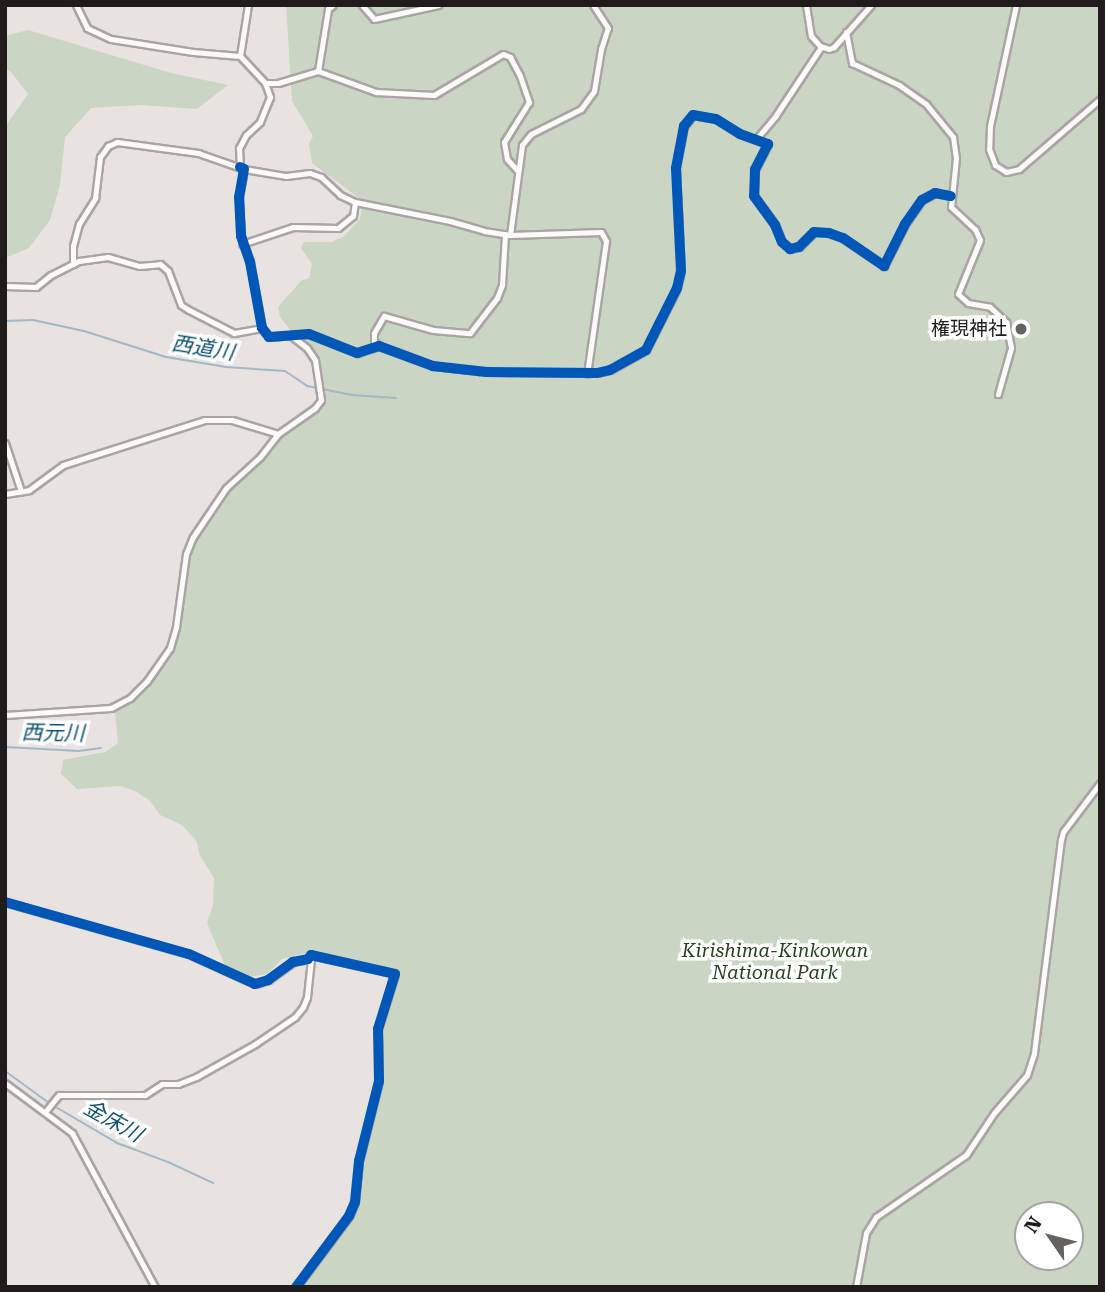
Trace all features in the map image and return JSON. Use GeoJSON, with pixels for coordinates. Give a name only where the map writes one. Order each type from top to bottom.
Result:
{"type":"FeatureCollection","features":[{"type":"Feature","properties":{"kind":"street"},"geometry":{"type":"LineString","coordinates":[[76,5],[87,28],[110,39],[193,52],[240,56],[265,83],[270,97],[260,122],[246,135],[239,148],[242,168],[239,197],[242,244],[250,262],[262,328],[269,337],[316,335],[356,353],[379,346]]}},
{"type":"Feature","properties":{"kind":"street"},"geometry":{"type":"LineString","coordinates":[[240,56],[248,5]]}},
{"type":"Feature","properties":{"kind":"street"},"geometry":{"type":"LineString","coordinates":[[318,71],[328,9],[333,5]]}},
{"type":"Feature","properties":{"kind":"street"},"geometry":{"type":"LineString","coordinates":[[362,5],[374,19],[439,5]]}},
{"type":"Feature","properties":{"kind":"street"},"geometry":{"type":"LineString","coordinates":[[806,5],[811,36],[821,47],[834,47],[871,5]]}},
{"type":"Feature","properties":{"kind":"street"},"geometry":{"type":"LineString","coordinates":[[1016,5],[990,126],[989,149],[995,165],[1006,172],[1019,169],[1054,142],[1100,99]]}},
{"type":"Feature","properties":{"kind":"street"},"geometry":{"type":"LineString","coordinates":[[595,6],[608,28],[600,49],[594,91],[581,109],[530,134],[522,145],[502,285],[497,298],[470,333],[433,330],[384,316],[374,333],[374,342],[379,346],[433,366],[486,372],[546,370],[587,374],[610,370],[645,351],[677,288],[682,248],[676,168],[687,120],[693,115],[706,116],[749,139],[757,138],[768,144],[755,170],[754,196],[772,221],[782,242],[790,248],[799,247],[814,232],[829,233],[843,238],[884,266],[905,224],[922,200],[935,193],[951,196]]}},
{"type":"Feature","properties":{"kind":"street"},"geometry":{"type":"LineString","coordinates":[[846,32],[852,63],[899,85],[926,104],[946,125],[953,137],[957,158],[951,196],[953,211],[975,229],[979,240],[959,289],[959,298],[998,311],[1007,327],[1010,348],[998,394]]}},
{"type":"Feature","properties":{"kind":"street"},"geometry":{"type":"LineString","coordinates":[[757,138],[776,115],[821,47]]}},
{"type":"Feature","properties":{"kind":"street"},"geometry":{"type":"LineString","coordinates":[[265,83],[278,83],[318,71],[376,92],[434,95],[499,54],[510,57],[529,102],[504,142],[507,159],[517,170]]}},
{"type":"Feature","properties":{"kind":"street"},"geometry":{"type":"LineString","coordinates":[[73,264],[73,246],[79,225],[95,198],[100,158],[112,143],[142,144],[198,153],[242,168],[321,177],[340,195],[355,202],[508,234],[599,231],[606,235],[587,374]]}},
{"type":"Feature","properties":{"kind":"street"},"geometry":{"type":"LineString","coordinates":[[242,244],[293,227],[338,228],[353,216],[355,202]]}},
{"type":"Feature","properties":{"kind":"street"},"geometry":{"type":"LineString","coordinates":[[5,286],[36,287],[51,275],[73,264],[108,257],[139,265],[160,264],[165,267],[181,305],[234,333],[262,328]]}},
{"type":"Feature","properties":{"kind":"street"},"geometry":{"type":"LineString","coordinates":[[5,715],[111,708],[120,705],[140,688],[170,648],[176,627],[179,585],[193,537],[226,488],[260,457],[278,433],[315,408],[321,396],[312,355],[293,337]]}},
{"type":"Feature","properties":{"kind":"street"},"geometry":{"type":"LineString","coordinates":[[5,494],[29,490],[63,465],[205,420],[232,420],[278,433]]}},
{"type":"Feature","properties":{"kind":"street"},"geometry":{"type":"LineString","coordinates":[[5,443],[21,491]]}},
{"type":"Feature","properties":{"kind":"street"},"geometry":{"type":"LineString","coordinates":[[856,1287],[866,1233],[876,1217],[966,1155],[994,1113],[1021,1084],[1034,1053],[1051,903],[1063,832],[1100,783]]}},
{"type":"Feature","properties":{"kind":"street"},"geometry":{"type":"LineString","coordinates":[[5,902],[190,954],[255,984],[268,980],[293,962],[308,959],[312,955]]}},
{"type":"Feature","properties":{"kind":"street"},"geometry":{"type":"LineString","coordinates":[[46,1110],[53,1099],[59,1096],[140,1097],[162,1084],[178,1084],[196,1077],[295,1017],[307,997],[312,955]]}},
{"type":"Feature","properties":{"kind":"street"},"geometry":{"type":"LineString","coordinates":[[296,1287],[349,1216],[355,1202],[359,1161],[379,1081],[378,1029],[395,978],[392,972],[312,955]]}},
{"type":"Feature","properties":{"kind":"street"},"geometry":{"type":"LineString","coordinates":[[5,1083],[46,1110],[72,1133],[155,1287]]}},
{"type":"Feature","properties":{"kind":"green space","name":"Kirishima-Kinkowan National Park"},"geometry":{"type":"Polygon","coordinates":[[[286,5],[1100,5],[1100,1287],[299,1287],[355,1210],[381,1082],[380,1027],[395,988],[390,971],[314,951],[282,959],[267,974],[249,977],[226,968],[207,923],[213,905],[214,878],[199,854],[197,842],[182,825],[160,815],[150,801],[135,791],[120,786],[77,789],[61,774],[63,760],[105,752],[118,743],[115,711],[125,707],[148,683],[171,652],[180,621],[183,577],[191,545],[228,490],[286,431],[315,414],[322,401],[322,380],[317,360],[308,344],[294,335],[280,317],[278,307],[301,281],[309,278],[312,264],[301,248],[304,242],[332,242],[344,236],[360,219],[363,201],[312,163],[309,144],[313,136],[292,101],[286,5]]]}},
{"type":"Feature","properties":{"kind":"green space"},"geometry":{"type":"Polygon","coordinates":[[[28,30],[171,73],[228,85],[197,109],[140,105],[91,108],[65,137],[60,185],[50,220],[29,248],[5,258],[5,127],[28,94],[11,72],[5,69],[5,36],[28,30]]]}},
{"type":"Feature","properties":{"kind":"waterway","name":"西道川"},"geometry":{"type":"LineString","coordinates":[[5,321],[33,320],[84,331],[166,357],[226,367],[285,371],[307,386],[352,395],[396,398]]}},
{"type":"Feature","properties":{"kind":"waterway","name":"西元川"},"geometry":{"type":"LineString","coordinates":[[5,747],[79,751],[101,748]]}},
{"type":"Feature","properties":{"kind":"waterway","name":"金床川"},"geometry":{"type":"LineString","coordinates":[[5,1071],[49,1103]]}},
{"type":"Feature","properties":{"kind":"waterway","name":"金床川"},"geometry":{"type":"LineString","coordinates":[[54,1106],[117,1143],[213,1183]]}},
{"type":"Feature","properties":{"kind":"cycle path"},"geometry":{"type":"LineString","coordinates":[[240,167],[244,169],[239,197],[241,236],[250,262],[262,328],[269,337],[309,334],[357,353],[379,346],[433,366],[487,372],[597,373],[610,370],[646,350],[677,288],[681,271],[676,168],[684,126],[693,115],[716,119],[740,134],[768,144],[755,170],[754,196],[775,225],[782,242],[790,249],[799,247],[814,232],[829,233],[843,238],[884,266],[905,224],[922,200],[935,193],[951,196]]}},
{"type":"Feature","properties":{"kind":"cycle path"},"geometry":{"type":"LineString","coordinates":[[5,902],[189,954],[255,984],[268,980],[293,962],[308,959],[311,955],[395,974],[378,1029],[379,1081],[359,1161],[355,1202],[349,1216],[296,1287]]}},
{"type":"Feature","properties":{"kind":"place","name":"権現神社"},"geometry":{"type":"Point","coordinates":[1021,329]}}]}
